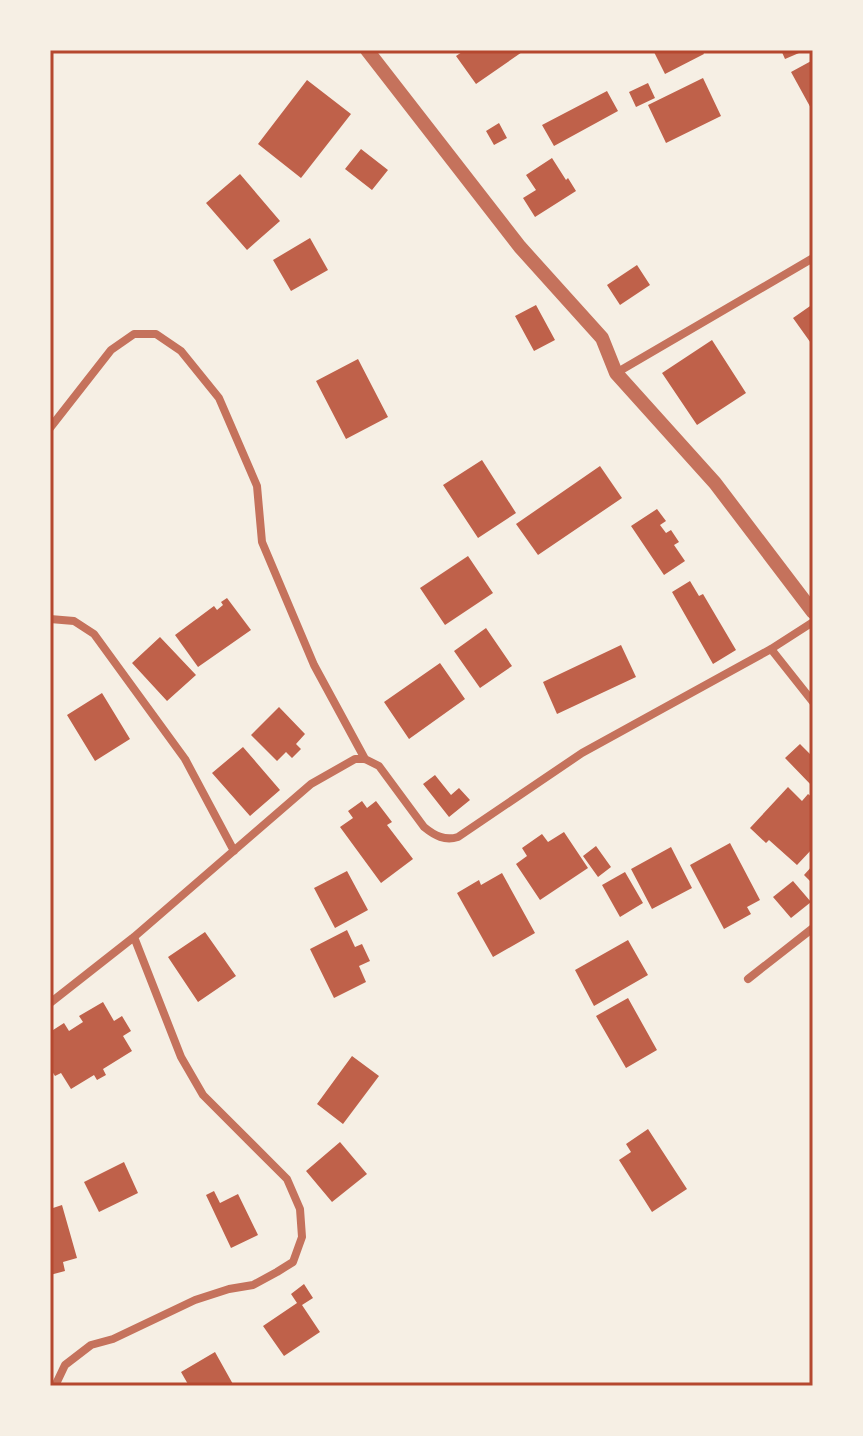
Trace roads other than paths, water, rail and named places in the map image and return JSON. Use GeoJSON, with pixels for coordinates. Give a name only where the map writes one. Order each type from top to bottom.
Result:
{"type":"FeatureCollection","features":[{"type":"Feature","properties":{"kind":"street"},"geometry":{"type":"LineString","coordinates":[[367,50],[520,247],[602,338],[616,373],[715,483],[813,612]]}},
{"type":"Feature","properties":{"kind":"street"},"geometry":{"type":"LineString","coordinates":[[616,373],[813,258]]}},
{"type":"Feature","properties":{"kind":"street"},"geometry":{"type":"LineString","coordinates":[[50,428],[111,350],[134,334],[156,334],[181,351],[219,398],[257,486],[262,542],[314,665],[365,759]]}},
{"type":"Feature","properties":{"kind":"street"},"geometry":{"type":"LineString","coordinates":[[50,619],[74,621],[94,634],[185,759],[234,851]]}},
{"type":"Feature","properties":{"kind":"street"},"geometry":{"type":"LineString","coordinates":[[50,1003],[134,937],[311,784],[355,759],[365,759],[379,766],[424,827],[434,835],[449,840],[458,837],[582,753],[771,649],[813,622]]}},
{"type":"Feature","properties":{"kind":"street"},"geometry":{"type":"LineString","coordinates":[[771,649],[813,702]]}},
{"type":"Feature","properties":{"kind":"street"},"geometry":{"type":"LineString","coordinates":[[748,979],[813,928]]}},
{"type":"Feature","properties":{"kind":"street"},"geometry":{"type":"LineString","coordinates":[[55,1386],[65,1365],[91,1345],[113,1339],[195,1300],[253,1285],[277,1272],[293,1262],[302,1237],[300,1209],[287,1179],[203,1095],[181,1057],[134,937]]}}]}
